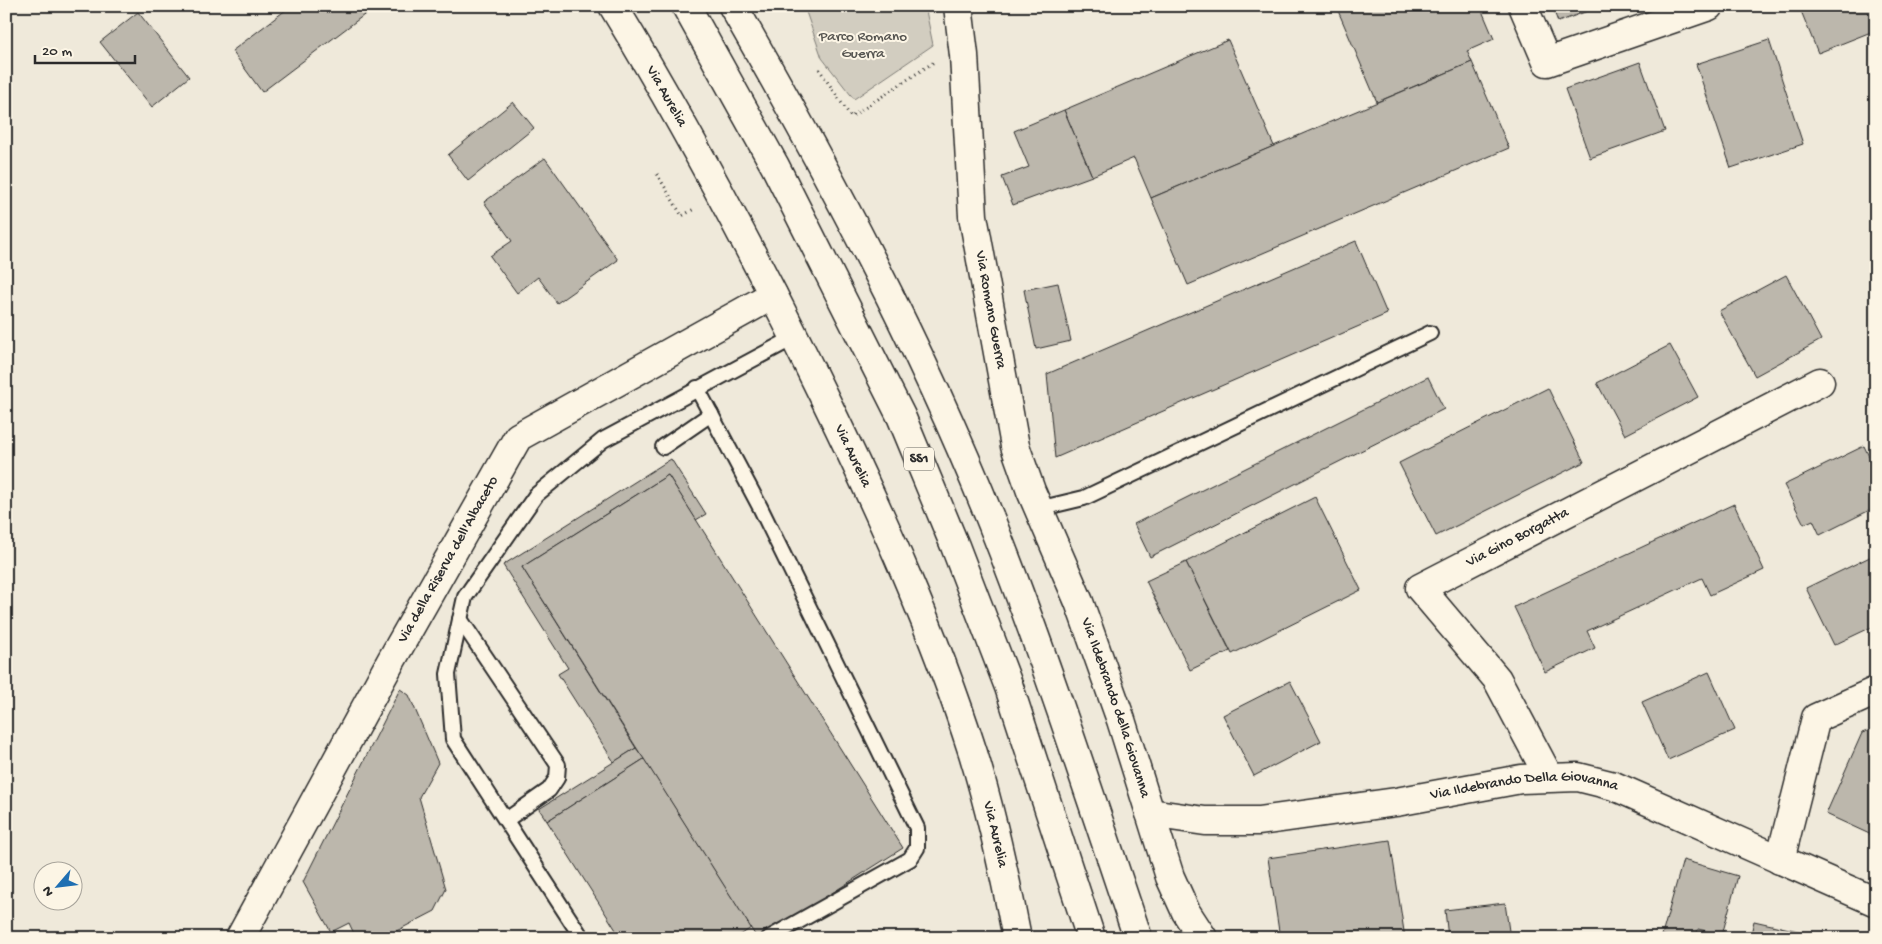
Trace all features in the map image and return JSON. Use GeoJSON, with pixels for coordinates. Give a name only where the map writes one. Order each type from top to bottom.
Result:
{"type":"FeatureCollection","features":[{"type":"Feature","properties":{"kind":"main road","name":"Via Aurelia"},"geometry":{"type":"LineString","coordinates":[[613,6],[720,193],[795,337],[874,505],[940,659],[983,790],[999,850],[1018,938]]}},
{"type":"Feature","properties":{"kind":"main road","name":"SS1"},"geometry":{"type":"LineString","coordinates":[[686,6],[775,166],[901,416],[955,546],[1009,687],[1091,938]]}},
{"type":"Feature","properties":{"kind":"main road"},"geometry":{"type":"LineString","coordinates":[[732,6],[812,145],[938,397],[1008,567],[1138,938]]}},
{"type":"Feature","properties":{"kind":"main road","name":"Via Romano Guerra"},"geometry":{"type":"LineString","coordinates":[[958,6],[964,55],[973,216],[1015,446],[1038,509],[1079,602]]}},
{"type":"Feature","properties":{"kind":"main road"},"geometry":{"type":"LineString","coordinates":[[1523,6],[1547,62],[1709,6]]}},
{"type":"Feature","properties":{"kind":"main road","name":"Via della Riserva dell'Albaceto"},"geometry":{"type":"LineString","coordinates":[[240,938],[391,661],[518,437],[773,295]]}},
{"type":"Feature","properties":{"kind":"main road","name":"Via Gino Borgatta"},"geometry":{"type":"LineString","coordinates":[[1550,777],[1497,679],[1420,588],[1820,382]]}},
{"type":"Feature","properties":{"kind":"main road","name":"Via Ildebrando della Giovanna"},"geometry":{"type":"LineString","coordinates":[[1079,602],[1121,720],[1150,813]]}},
{"type":"Feature","properties":{"kind":"main road"},"geometry":{"type":"LineString","coordinates":[[1780,860],[1816,718],[1876,690]]}},
{"type":"Feature","properties":{"kind":"main road","name":"Via Ildebrando Della Giovanna"},"geometry":{"type":"LineString","coordinates":[[1150,813],[1206,821],[1259,821],[1396,802],[1521,779],[1578,777],[1614,786],[1876,902]]}},
{"type":"Feature","properties":{"kind":"main road"},"geometry":{"type":"LineString","coordinates":[[1150,813],[1170,878],[1186,912],[1203,938]]}},
{"type":"Feature","properties":{"kind":"lane"},"geometry":{"type":"LineString","coordinates":[[1038,509],[1084,498],[1430,333]]}},
{"type":"Feature","properties":{"kind":"lane"},"geometry":{"type":"LineString","coordinates":[[582,938],[453,739],[448,674],[465,597],[536,495],[603,440],[795,337]]}},
{"type":"Feature","properties":{"kind":"lane"},"geometry":{"type":"LineString","coordinates":[[697,388],[760,508],[917,828],[917,848],[910,859],[769,938]]}},
{"type":"Feature","properties":{"kind":"lane"},"geometry":{"type":"LineString","coordinates":[[663,447],[711,414]]}},
{"type":"Feature","properties":{"kind":"lane"},"geometry":{"type":"LineString","coordinates":[[460,619],[558,765],[557,778],[548,790],[506,820]]}},
{"type":"Feature","properties":{"kind":"path"},"geometry":{"type":"LineString","coordinates":[[819,69],[851,117],[938,59],[964,55]]}},
{"type":"Feature","properties":{"kind":"path"},"geometry":{"type":"LineString","coordinates":[[657,174],[682,216]]}},
{"type":"Feature","properties":{"kind":"green space","name":"Parco Romano Guerra"},"geometry":{"type":"Polygon","coordinates":[[[804,6],[925,6],[933,45],[854,99],[822,58],[804,6]]]}},
{"type":"Feature","properties":{"kind":"building"},"geometry":{"type":"Polygon","coordinates":[[[291,6],[376,6],[262,92],[232,51],[291,6]]]}},
{"type":"Feature","properties":{"kind":"building"},"geometry":{"type":"Polygon","coordinates":[[[1336,6],[1480,6],[1494,39],[1467,51],[1472,62],[1377,102],[1336,6]]]}},
{"type":"Feature","properties":{"kind":"building"},"geometry":{"type":"Polygon","coordinates":[[[1552,6],[1601,6],[1558,22],[1552,6]]]}},
{"type":"Feature","properties":{"kind":"building"},"geometry":{"type":"Polygon","coordinates":[[[1799,6],[1876,6],[1876,30],[1818,53],[1799,6]]]}},
{"type":"Feature","properties":{"kind":"building"},"geometry":{"type":"Polygon","coordinates":[[[138,12],[189,77],[152,107],[100,42],[138,12]]]}},
{"type":"Feature","properties":{"kind":"building"},"geometry":{"type":"Polygon","coordinates":[[[1228,40],[1274,146],[1151,198],[1134,158],[1092,176],[1064,110],[1228,40]]]}},
{"type":"Feature","properties":{"kind":"building"},"geometry":{"type":"Polygon","coordinates":[[[1769,40],[1803,144],[1731,168],[1696,64],[1769,40]]]}},
{"type":"Feature","properties":{"kind":"building"},"geometry":{"type":"Polygon","coordinates":[[[1472,62],[1509,148],[1188,285],[1151,198],[1472,62]]]}},
{"type":"Feature","properties":{"kind":"building"},"geometry":{"type":"Polygon","coordinates":[[[1640,62],[1665,131],[1590,158],[1565,89],[1640,62]]]}},
{"type":"Feature","properties":{"kind":"building"},"geometry":{"type":"Polygon","coordinates":[[[513,102],[534,128],[468,181],[448,155],[513,102]]]}},
{"type":"Feature","properties":{"kind":"building"},"geometry":{"type":"Polygon","coordinates":[[[1064,110],[1092,176],[1013,205],[1002,177],[1029,167],[1014,131],[1064,110]]]}},
{"type":"Feature","properties":{"kind":"building"},"geometry":{"type":"Polygon","coordinates":[[[545,158],[618,260],[557,303],[538,277],[517,293],[490,256],[512,241],[484,202],[545,158]]]}},
{"type":"Feature","properties":{"kind":"building"},"geometry":{"type":"Polygon","coordinates":[[[1356,241],[1387,314],[1055,458],[1047,374],[1356,241]]]}},
{"type":"Feature","properties":{"kind":"building"},"geometry":{"type":"Polygon","coordinates":[[[1786,275],[1821,340],[1755,376],[1719,311],[1786,275]]]}},
{"type":"Feature","properties":{"kind":"building"},"geometry":{"type":"Polygon","coordinates":[[[1058,283],[1071,341],[1036,349],[1024,290],[1058,283]]]}},
{"type":"Feature","properties":{"kind":"building"},"geometry":{"type":"Polygon","coordinates":[[[1670,345],[1698,397],[1625,435],[1597,383],[1670,345]]]}},
{"type":"Feature","properties":{"kind":"building"},"geometry":{"type":"Polygon","coordinates":[[[1428,377],[1444,409],[1150,557],[1134,524],[1428,377]]]}},
{"type":"Feature","properties":{"kind":"building"},"geometry":{"type":"Polygon","coordinates":[[[1548,388],[1584,462],[1436,536],[1399,463],[1548,388]]]}},
{"type":"Feature","properties":{"kind":"building"},"geometry":{"type":"Polygon","coordinates":[[[1864,446],[1876,471],[1876,507],[1820,535],[1813,520],[1804,524],[1784,485],[1864,446]]]}},
{"type":"Feature","properties":{"kind":"building"},"geometry":{"type":"Polygon","coordinates":[[[671,459],[706,514],[696,520],[668,475],[522,567],[636,748],[614,762],[558,674],[568,668],[503,565],[671,459]]]}},
{"type":"Feature","properties":{"kind":"building"},"geometry":{"type":"Polygon","coordinates":[[[668,475],[903,848],[761,938],[757,938],[522,567],[668,475]]]}},
{"type":"Feature","properties":{"kind":"building"},"geometry":{"type":"Polygon","coordinates":[[[1315,497],[1361,590],[1232,654],[1186,562],[1315,497]]]}},
{"type":"Feature","properties":{"kind":"building"},"geometry":{"type":"Polygon","coordinates":[[[1734,504],[1764,570],[1710,595],[1702,578],[1587,631],[1595,648],[1545,672],[1514,607],[1734,504]]]}},
{"type":"Feature","properties":{"kind":"building"},"geometry":{"type":"Polygon","coordinates":[[[1876,554],[1876,625],[1834,645],[1806,588],[1876,554]]]}},
{"type":"Feature","properties":{"kind":"building"},"geometry":{"type":"Polygon","coordinates":[[[1186,562],[1230,651],[1190,670],[1146,581],[1186,562]]]}},
{"type":"Feature","properties":{"kind":"building"},"geometry":{"type":"Polygon","coordinates":[[[1709,672],[1735,730],[1668,760],[1642,702],[1709,672]]]}},
{"type":"Feature","properties":{"kind":"building"},"geometry":{"type":"Polygon","coordinates":[[[1290,681],[1321,741],[1254,776],[1223,715],[1290,681]]]}},
{"type":"Feature","properties":{"kind":"building"},"geometry":{"type":"Polygon","coordinates":[[[400,689],[409,695],[438,763],[419,797],[446,889],[435,911],[383,938],[356,938],[349,923],[331,932],[303,882],[400,689]]]}},
{"type":"Feature","properties":{"kind":"building"},"geometry":{"type":"Polygon","coordinates":[[[1876,728],[1876,837],[1826,814],[1862,733],[1876,728]]]}},
{"type":"Feature","properties":{"kind":"building"},"geometry":{"type":"Polygon","coordinates":[[[636,748],[644,759],[547,821],[539,809],[636,748]]]}},
{"type":"Feature","properties":{"kind":"building"},"geometry":{"type":"Polygon","coordinates":[[[644,759],[751,928],[736,938],[621,938],[547,821],[644,759]]]}},
{"type":"Feature","properties":{"kind":"building"},"geometry":{"type":"Polygon","coordinates":[[[1390,840],[1405,938],[1280,938],[1268,858],[1390,840]]]}},
{"type":"Feature","properties":{"kind":"building"},"geometry":{"type":"Polygon","coordinates":[[[1683,860],[1738,876],[1722,935],[1698,929],[1696,938],[1672,938],[1662,935],[1683,860]]]}},
{"type":"Feature","properties":{"kind":"building"},"geometry":{"type":"Polygon","coordinates":[[[1505,903],[1510,938],[1448,938],[1445,910],[1505,903]]]}},
{"type":"Feature","properties":{"kind":"building"},"geometry":{"type":"Polygon","coordinates":[[[1754,921],[1807,933],[1806,938],[1750,938],[1754,921]]]}}]}
